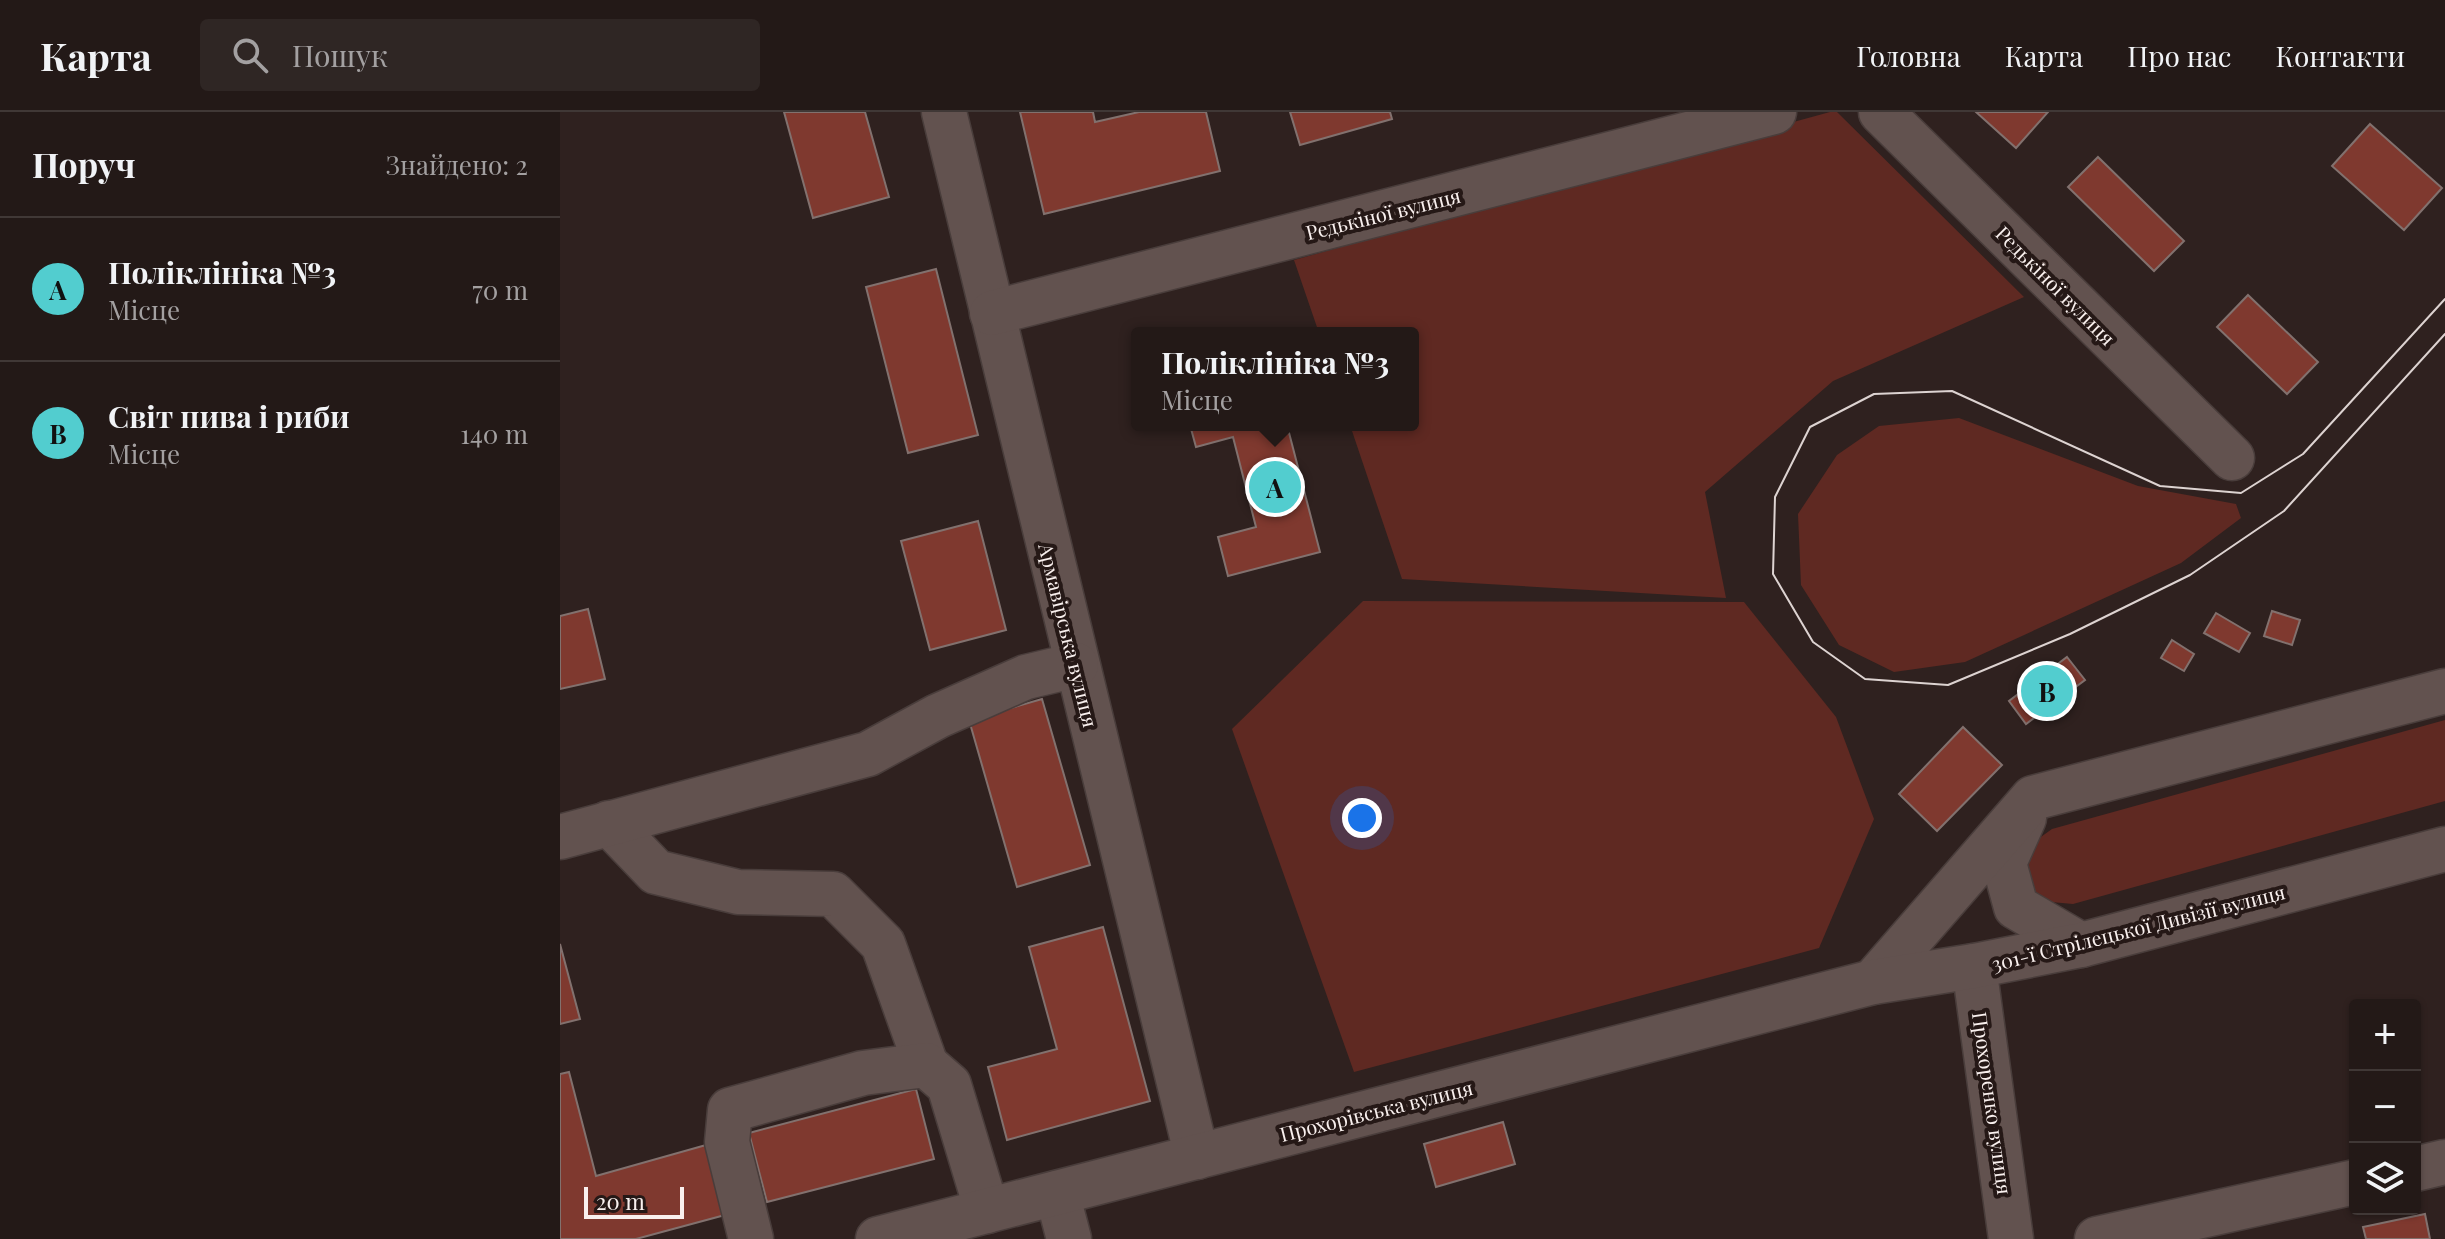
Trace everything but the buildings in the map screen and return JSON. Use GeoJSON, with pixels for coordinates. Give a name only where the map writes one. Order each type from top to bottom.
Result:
{"type":"FeatureCollection","features":[{"type":"Feature","properties":{"kind":"street","name":"Армавірська вулиця"},"geometry":{"type":"LineString","coordinates":[[944,112],[1197,1157]]}},
{"type":"Feature","properties":{"kind":"street","name":"Редькіної вулиця"},"geometry":{"type":"LineString","coordinates":[[992,313],[1774,112]]}},
{"type":"Feature","properties":{"kind":"street","name":"Редькіної вулиця"},"geometry":{"type":"LineString","coordinates":[[1881,112],[2232,458]]}},
{"type":"Feature","properties":{"kind":"street"},"geometry":{"type":"LineString","coordinates":[[560,837],[868,754],[938,716],[1026,677],[1076,665]]}},
{"type":"Feature","properties":{"kind":"street"},"geometry":{"type":"LineString","coordinates":[[1873,982],[2033,798],[2445,691]]}},
{"type":"Feature","properties":{"kind":"street"},"geometry":{"type":"LineString","coordinates":[[2033,798],[2004,863],[2016,907],[2081,945]]}},
{"type":"Feature","properties":{"kind":"street"},"geometry":{"type":"LineString","coordinates":[[609,823],[656,872],[738,892],[833,894],[883,944],[926,1065],[949,1085],[987,1211]]}},
{"type":"Feature","properties":{"kind":"street","name":"301-ї Стрілецької Дивізії вулиця"},"geometry":{"type":"LineString","coordinates":[[1873,982],[2081,945],[2445,849]]}},
{"type":"Feature","properties":{"kind":"street","name":"Прохоренко вулиця"},"geometry":{"type":"LineString","coordinates":[[1974,966],[2011,1239]]}},
{"type":"Feature","properties":{"kind":"street","name":"Прохорівська вулиця"},"geometry":{"type":"LineString","coordinates":[[878,1239],[1873,982]]}},
{"type":"Feature","properties":{"kind":"street"},"geometry":{"type":"LineString","coordinates":[[751,1239],[727,1142],[730,1110],[863,1073],[926,1065]]}},
{"type":"Feature","properties":{"kind":"street"},"geometry":{"type":"LineString","coordinates":[[2421,1168],[2445,1162]]}},
{"type":"Feature","properties":{"kind":"street"},"geometry":{"type":"LineString","coordinates":[[2097,1239],[2349,1183]]}},
{"type":"Feature","properties":{"kind":"street"},"geometry":{"type":"LineString","coordinates":[[1057,1193],[1069,1239]]}},
{"type":"Feature","properties":{"kind":"shaded area"},"geometry":{"type":"Polygon","coordinates":[[[1837,112],[2024,297],[1833,381],[1705,492],[1726,598],[1402,579],[1352,431],[1419,431],[1419,327],[1317,327],[1294,260],[1837,112]]]}},
{"type":"Feature","properties":{"kind":"shaded area"},"geometry":{"type":"Polygon","coordinates":[[[1959,418],[2138,486],[2236,504],[2241,518],[2181,563],[1965,662],[1894,672],[1839,645],[1801,585],[1798,514],[1837,455],[1879,426],[1959,418]]]}},
{"type":"Feature","properties":{"kind":"shaded area"},"geometry":{"type":"Polygon","coordinates":[[[1363,601],[1744,602],[1836,717],[1874,819],[1819,948],[1354,1072],[1232,729],[1363,601]]]}},
{"type":"Feature","properties":{"kind":"shaded area"},"geometry":{"type":"Polygon","coordinates":[[[2445,720],[2445,801],[2073,904],[2040,901],[2022,876],[2031,844],[2052,829],[2445,720]]]}},
{"type":"Feature","properties":{"kind":"tram line"},"geometry":{"type":"LineString","coordinates":[[2445,299],[2303,454],[2241,493],[2160,486],[1952,391],[1874,394],[1810,427],[1775,497],[1773,574],[1813,642],[1865,679],[1948,685],[2070,634],[2190,575],[2284,511],[2445,334]]}},
{"type":"Feature","properties":{"kind":"place","name":"Поліклініка №3"},"geometry":{"type":"Point","coordinates":[1275,487]}},
{"type":"Feature","properties":{"kind":"place","name":"Світ пива і риби"},"geometry":{"type":"Point","coordinates":[2047,691]}}]}
